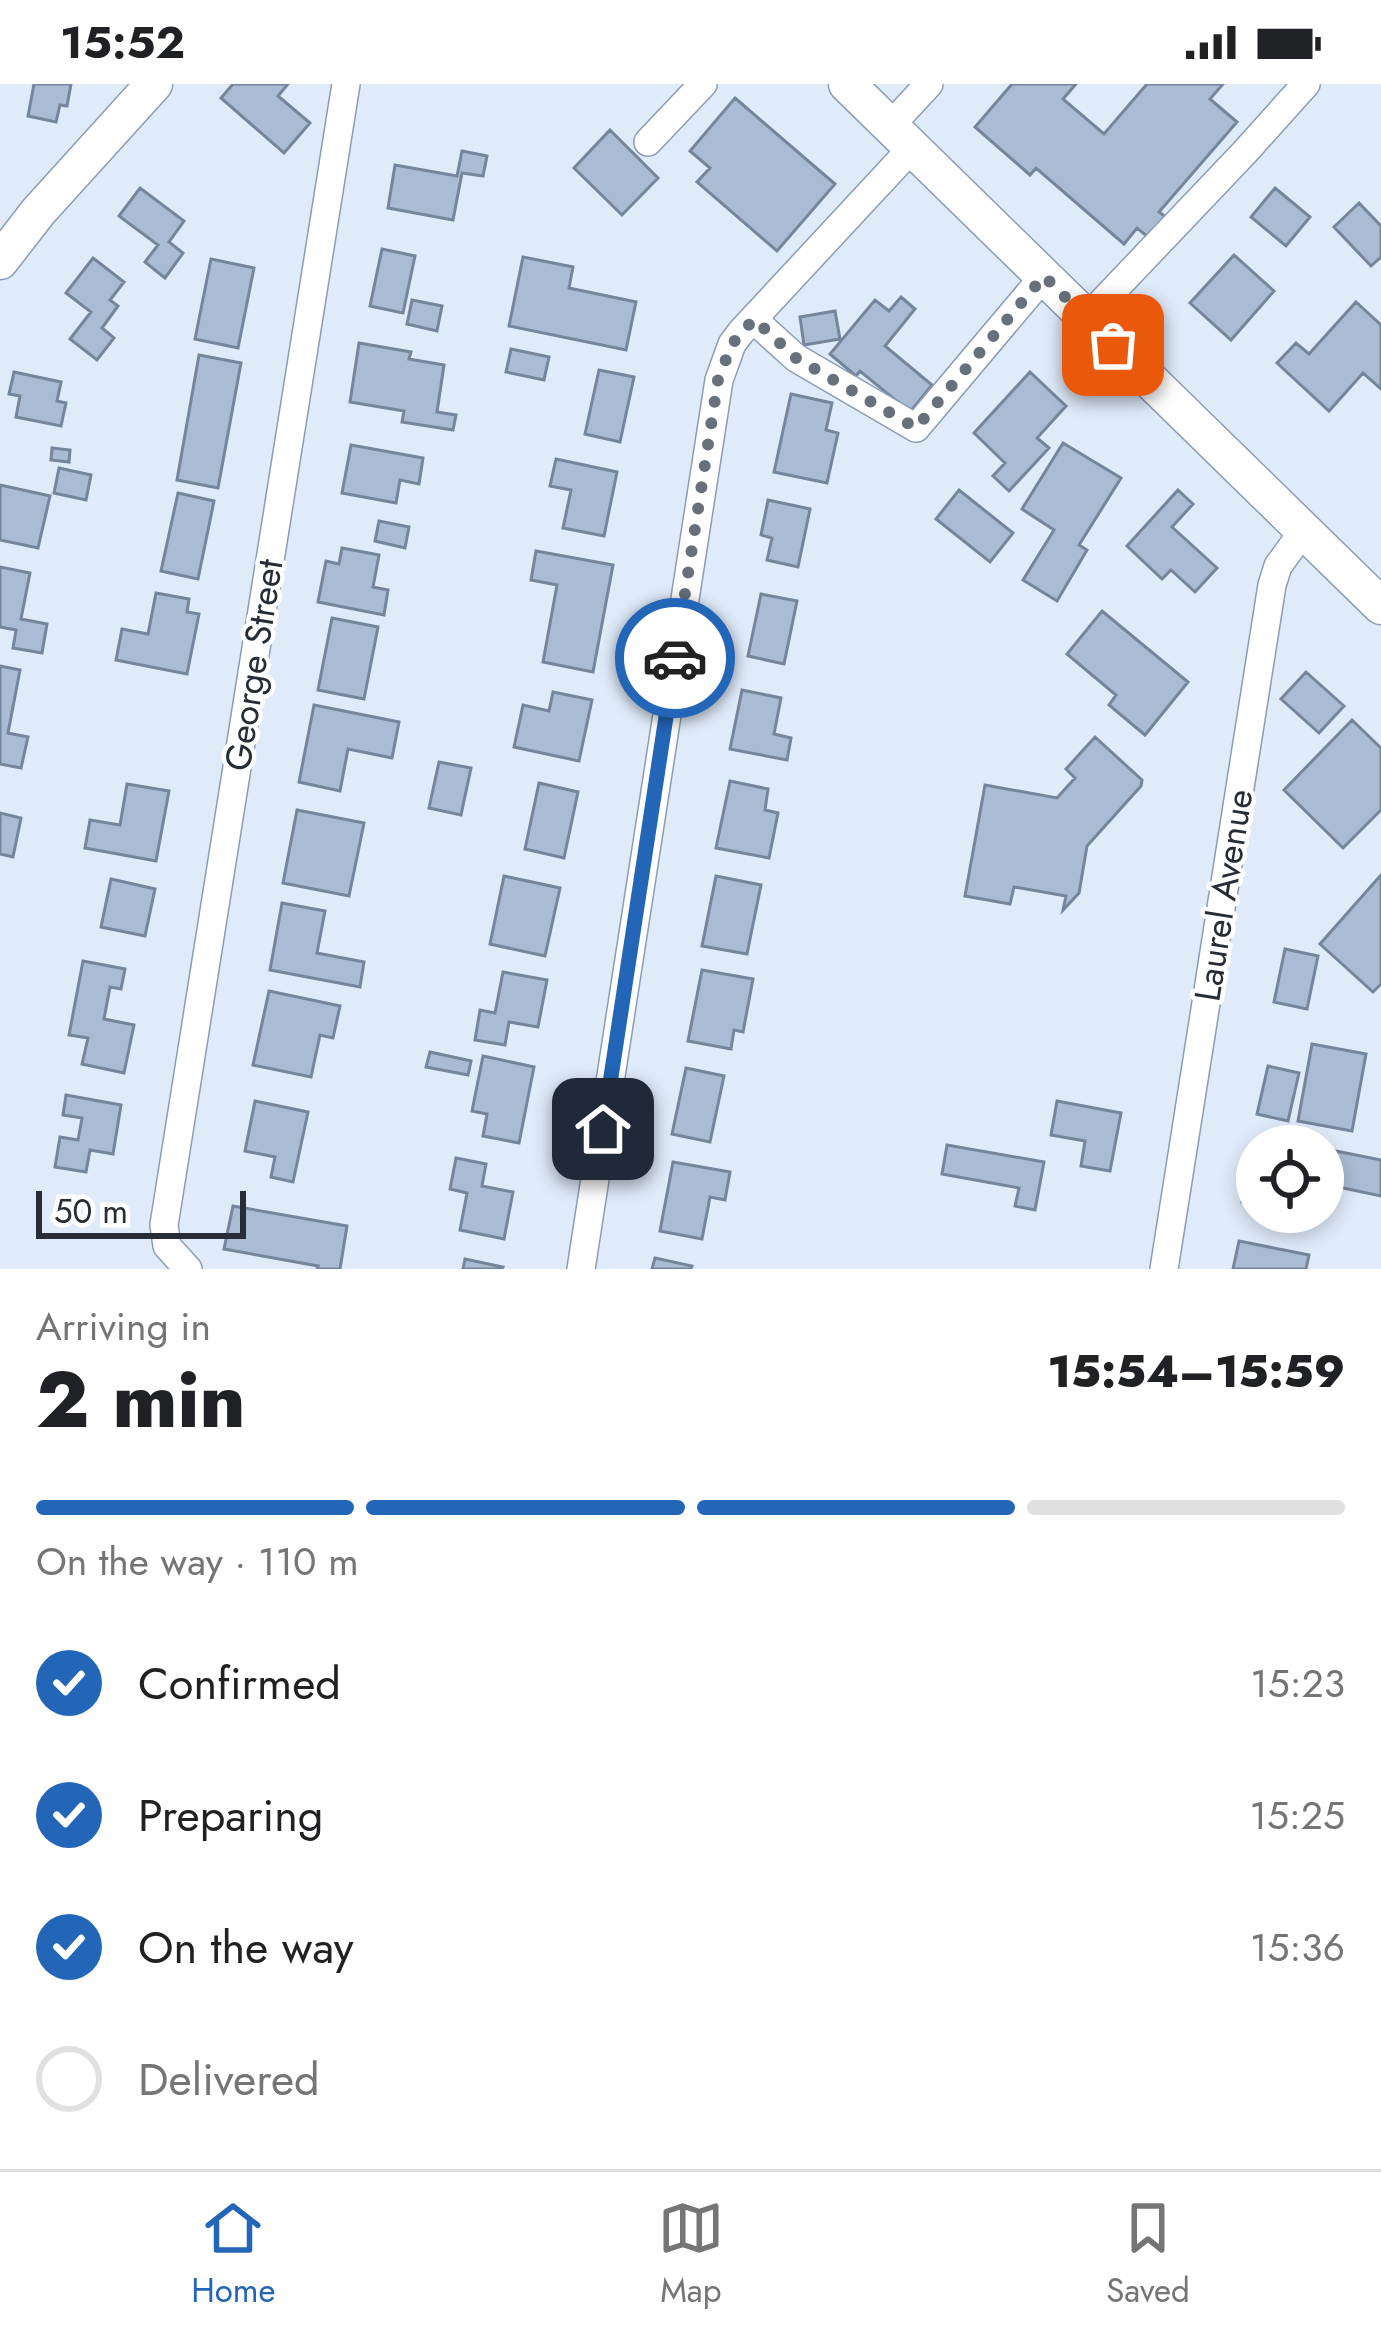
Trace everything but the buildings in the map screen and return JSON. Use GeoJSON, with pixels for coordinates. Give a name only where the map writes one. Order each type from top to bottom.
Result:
{"type":"FeatureCollection","features":[{"type":"Feature","properties":{"kind":"main road"},"geometry":{"type":"LineString","coordinates":[[0,261],[154,84]]}},
{"type":"Feature","properties":{"kind":"main road"},"geometry":{"type":"LineString","coordinates":[[847,84],[1381,606]]}},
{"type":"Feature","properties":{"kind":"street","name":"George Street"},"geometry":{"type":"LineString","coordinates":[[188,1269],[167,1246],[164,1225],[346,84]]}},
{"type":"Feature","properties":{"kind":"street"},"geometry":{"type":"LineString","coordinates":[[648,142],[703,84]]}},
{"type":"Feature","properties":{"kind":"street"},"geometry":{"type":"LineString","coordinates":[[581,1269],[718,380],[732,344],[901,137],[928,84]]}},
{"type":"Feature","properties":{"kind":"street"},"geometry":{"type":"LineString","coordinates":[[1087,318],[1306,84]]}},
{"type":"Feature","properties":{"kind":"street"},"geometry":{"type":"LineString","coordinates":[[754,319],[796,358],[916,428],[1044,276]]}},
{"type":"Feature","properties":{"kind":"street","name":"Laurel Avenue"},"geometry":{"type":"LineString","coordinates":[[1164,1269],[1272,585],[1278,566],[1304,530]]}},
{"type":"Feature","properties":{"kind":"way so far"},"geometry":{"type":"LineString","coordinates":[[675,658],[718,380],[732,344],[754,319],[796,358],[916,428],[1044,276],[1113,345]]}},
{"type":"Feature","properties":{"kind":"route"},"geometry":{"type":"LineString","coordinates":[[603,1129],[675,658]]}}]}
